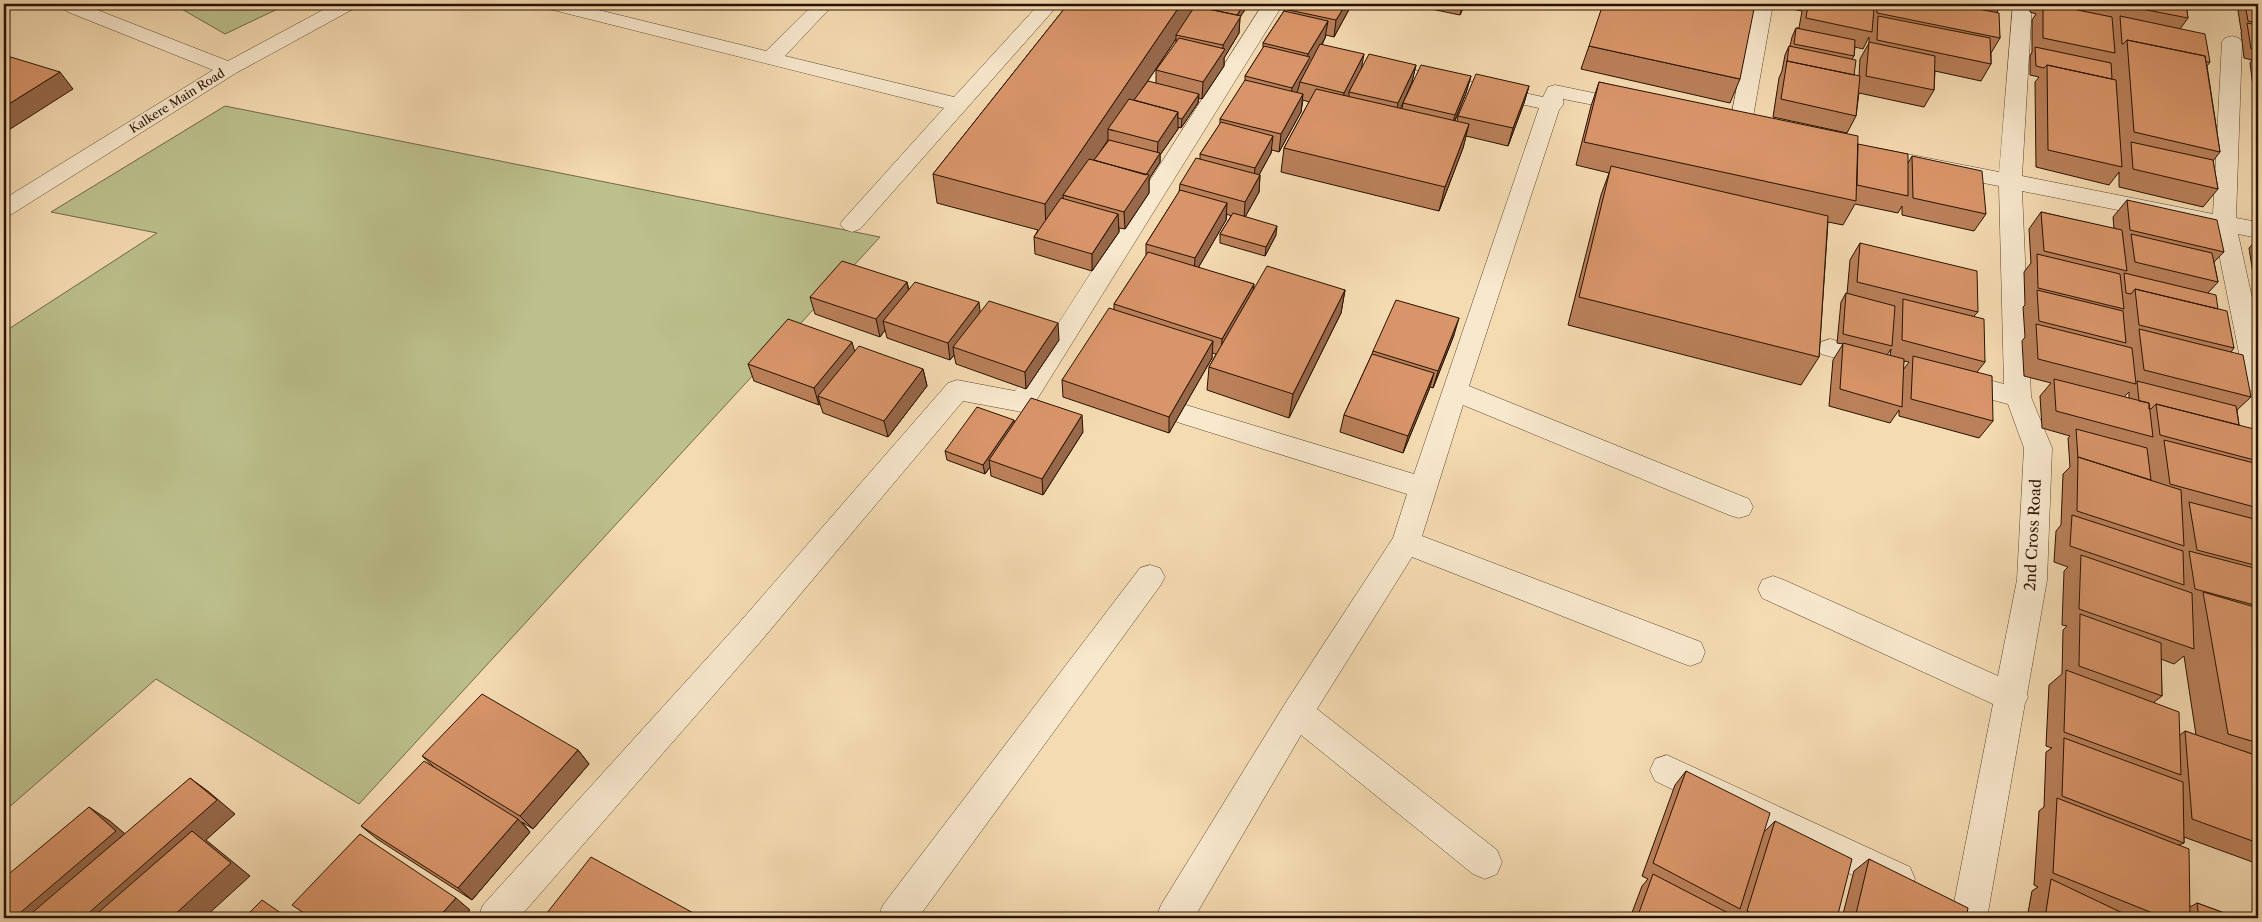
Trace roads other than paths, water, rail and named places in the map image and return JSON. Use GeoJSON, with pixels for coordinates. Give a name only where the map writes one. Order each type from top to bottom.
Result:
{"type":"FeatureCollection","features":[{"type":"Feature","properties":{"kind":"street","name":"Kalkere Main Road"},"geometry":{"type":"LineString","coordinates":[[69,4],[229,69]]}},
{"type":"Feature","properties":{"kind":"street"},"geometry":{"type":"LineString","coordinates":[[229,69],[348,4]]}},
{"type":"Feature","properties":{"kind":"street"},"geometry":{"type":"LineString","coordinates":[[552,4],[958,105]]}},
{"type":"Feature","properties":{"kind":"street"},"geometry":{"type":"LineString","coordinates":[[771,58],[825,4]]}},
{"type":"Feature","properties":{"kind":"street"},"geometry":{"type":"LineString","coordinates":[[852,224],[1049,4]]}},
{"type":"Feature","properties":{"kind":"street"},"geometry":{"type":"LineString","coordinates":[[496,918],[750,632],[957,390],[1022,402],[1273,4]]}},
{"type":"Feature","properties":{"kind":"street"},"geometry":{"type":"LineString","coordinates":[[1740,128],[1763,4]]}},
{"type":"Feature","properties":{"kind":"street","name":"2nd Cross Road"},"geometry":{"type":"LineString","coordinates":[[1952,906],[2012,697],[2032,580],[2038,448],[2018,397],[2010,181],[2022,4]]}},
{"type":"Feature","properties":{"kind":"street"},"geometry":{"type":"LineString","coordinates":[[2232,42],[2224,223],[2258,383]]}},
{"type":"Feature","properties":{"kind":"street"},"geometry":{"type":"LineString","coordinates":[[1358,64],[1552,105]]}},
{"type":"Feature","properties":{"kind":"street","name":"Kalkere Main Road"},"geometry":{"type":"LineString","coordinates":[[4,209],[229,69]]}},
{"type":"Feature","properties":{"kind":"street"},"geometry":{"type":"LineString","coordinates":[[1174,918],[1297,712],[1406,542],[1422,488],[1552,105],[1555,91],[1653,110]]}},
{"type":"Feature","properties":{"kind":"street"},"geometry":{"type":"LineString","coordinates":[[1856,151],[2258,230]]}},
{"type":"Feature","properties":{"kind":"street"},"geometry":{"type":"LineString","coordinates":[[1830,348],[1896,365]]}},
{"type":"Feature","properties":{"kind":"street"},"geometry":{"type":"LineString","coordinates":[[1933,375],[2018,397]]}},
{"type":"Feature","properties":{"kind":"street"},"geometry":{"type":"LineString","coordinates":[[1454,392],[1739,506]]}},
{"type":"Feature","properties":{"kind":"street"},"geometry":{"type":"LineString","coordinates":[[1186,415],[1422,488]]}},
{"type":"Feature","properties":{"kind":"street"},"geometry":{"type":"LineString","coordinates":[[1406,542],[1690,652]]}},
{"type":"Feature","properties":{"kind":"street"},"geometry":{"type":"LineString","coordinates":[[896,918],[1150,577]]}},
{"type":"Feature","properties":{"kind":"street"},"geometry":{"type":"LineString","coordinates":[[1773,589],[2012,697]]}},
{"type":"Feature","properties":{"kind":"street"},"geometry":{"type":"LineString","coordinates":[[1297,712],[1485,862]]}},
{"type":"Feature","properties":{"kind":"street"},"geometry":{"type":"LineString","coordinates":[[1667,770],[1952,906]]}}]}
